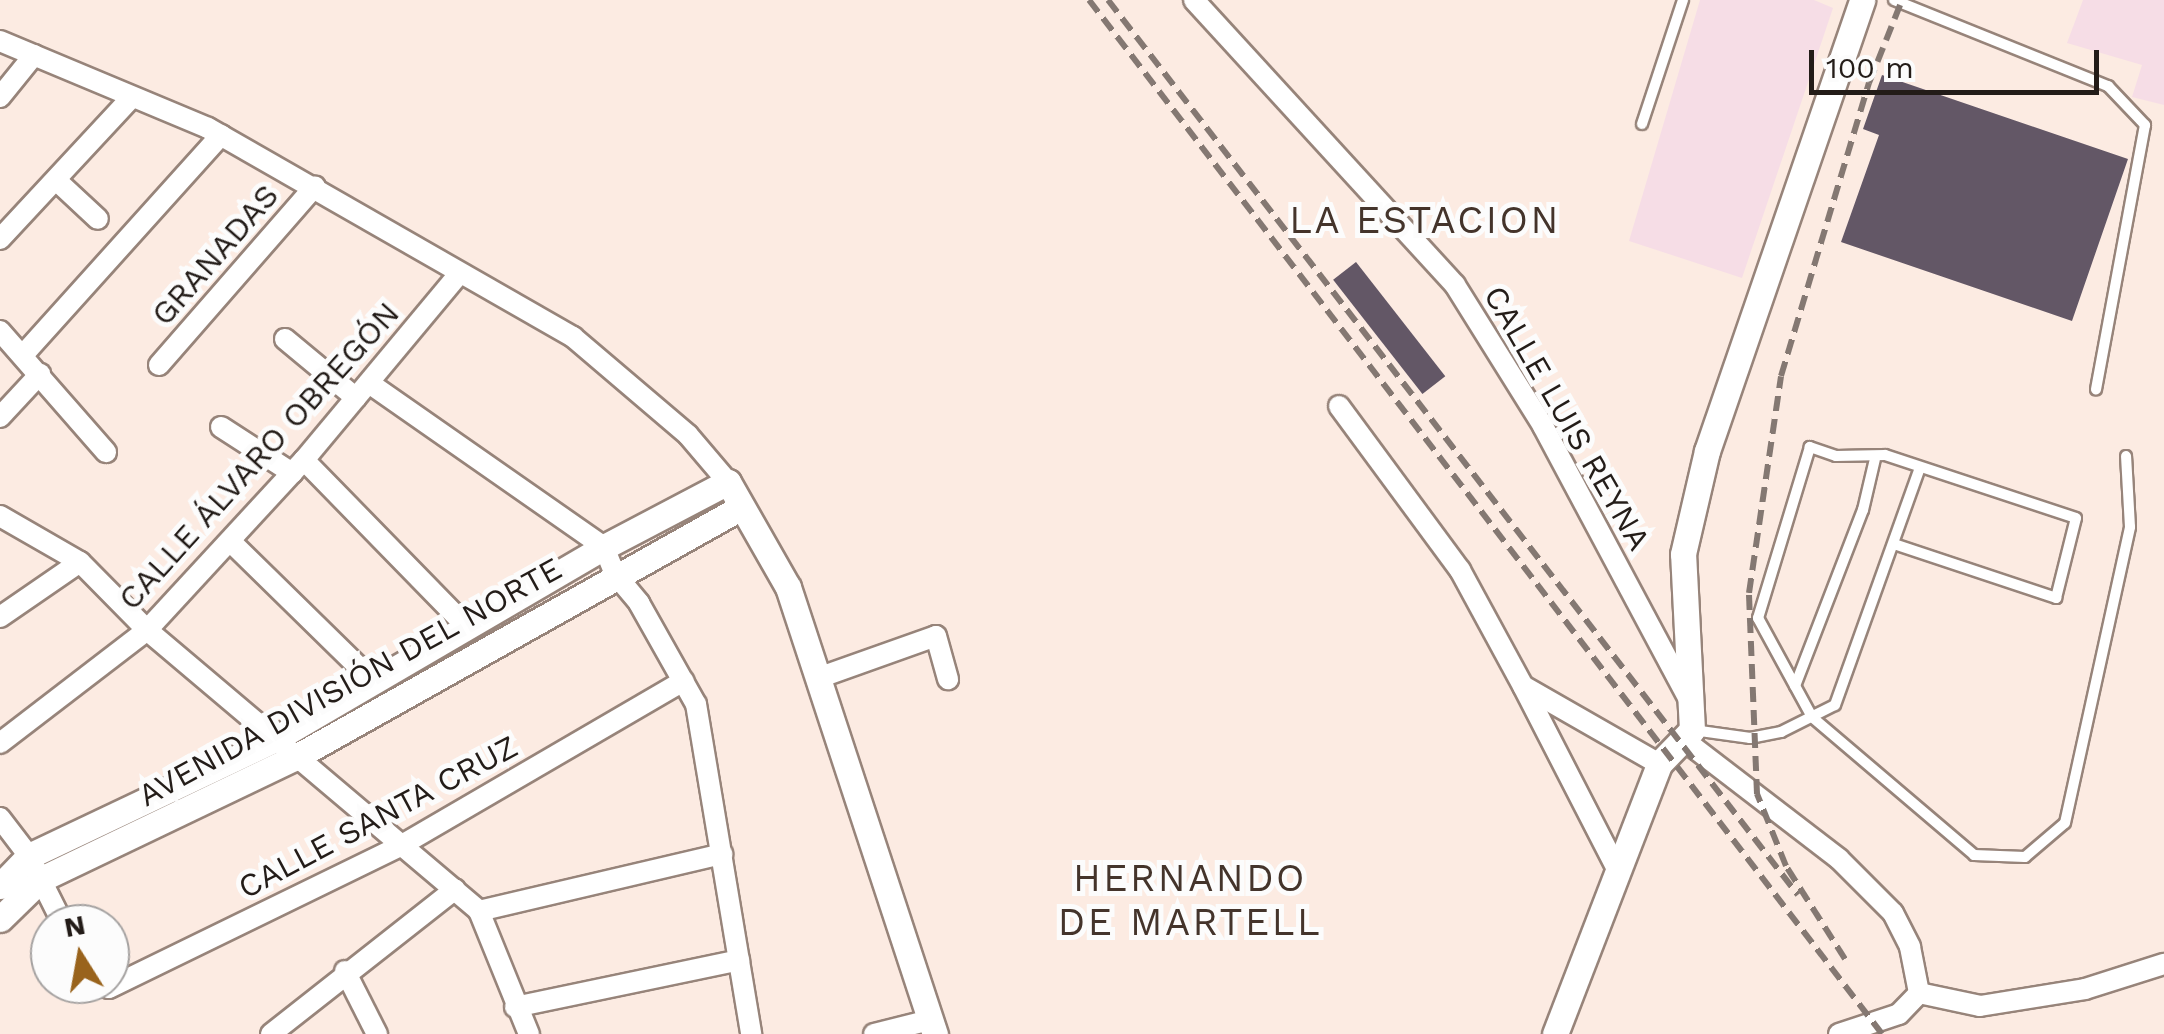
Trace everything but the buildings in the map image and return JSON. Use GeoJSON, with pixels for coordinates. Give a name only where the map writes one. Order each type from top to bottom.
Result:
{"type":"FeatureCollection","features":[{"type":"Feature","properties":{"kind":"street","name":"CALLE LUIS REYNA"},"geometry":{"type":"LineString","coordinates":[[1194,0],[1456,285],[1543,426],[1690,727],[1839,859],[1893,913],[1910,947],[1919,993]]}},
{"type":"Feature","properties":{"kind":"street"},"geometry":{"type":"LineString","coordinates":[[1555,1034],[1658,764],[1690,727],[1683,606],[1691,520],[1707,451],[1862,0]]}},
{"type":"Feature","properties":{"kind":"street"},"geometry":{"type":"LineString","coordinates":[[0,42],[221,135],[316,186],[459,274],[573,337],[688,435],[728,482],[738,508],[788,588],[932,1027],[874,1034]]}},
{"type":"Feature","properties":{"kind":"street"},"geometry":{"type":"LineString","coordinates":[[0,97],[34,55]]}},
{"type":"Feature","properties":{"kind":"street"},"geometry":{"type":"LineString","coordinates":[[0,239],[132,98]]}},
{"type":"Feature","properties":{"kind":"street"},"geometry":{"type":"LineString","coordinates":[[23,354],[221,135]]}},
{"type":"Feature","properties":{"kind":"street"},"geometry":{"type":"LineString","coordinates":[[56,180],[98,219]]}},
{"type":"Feature","properties":{"kind":"street","name":"GRANADAS"},"geometry":{"type":"LineString","coordinates":[[159,365],[316,186]]}},
{"type":"Feature","properties":{"kind":"street","name":"CALLE ÁLVARO OBREGÓN"},"geometry":{"type":"LineString","coordinates":[[0,743],[147,630],[298,466],[459,274]]}},
{"type":"Feature","properties":{"kind":"street"},"geometry":{"type":"LineString","coordinates":[[0,331],[106,452]]}},
{"type":"Feature","properties":{"kind":"street"},"geometry":{"type":"LineString","coordinates":[[285,338],[604,547],[615,574],[696,704],[750,1034]]}},
{"type":"Feature","properties":{"kind":"street"},"geometry":{"type":"LineString","coordinates":[[0,417],[40,374]]}},
{"type":"Feature","properties":{"kind":"street"},"geometry":{"type":"LineString","coordinates":[[1339,406],[1460,570],[1619,873]]}},
{"type":"Feature","properties":{"kind":"street"},"geometry":{"type":"LineString","coordinates":[[221,427],[298,466],[467,627]]}},
{"type":"Feature","properties":{"kind":"street","name":"AVENIDA DIVISIÓN DEL NORTE"},"geometry":{"type":"LineString","coordinates":[[285,748],[372,680],[604,547],[728,482]]}},
{"type":"Feature","properties":{"kind":"street","name":"AVENIDA DIVISIÓN DEL NORTE"},"geometry":{"type":"LineString","coordinates":[[0,886],[285,748],[738,508]]}},
{"type":"Feature","properties":{"kind":"street"},"geometry":{"type":"LineString","coordinates":[[0,516],[80,562],[147,630],[479,911],[528,1034]]}},
{"type":"Feature","properties":{"kind":"street"},"geometry":{"type":"LineString","coordinates":[[230,541],[372,680]]}},
{"type":"Feature","properties":{"kind":"street"},"geometry":{"type":"LineString","coordinates":[[0,617],[80,562]]}},
{"type":"Feature","properties":{"kind":"street"},"geometry":{"type":"LineString","coordinates":[[818,678],[936,636],[948,679]]}},
{"type":"Feature","properties":{"kind":"street","name":"CALLE SANTA CRUZ"},"geometry":{"type":"LineString","coordinates":[[130,977],[400,846],[683,681]]}},
{"type":"Feature","properties":{"kind":"street"},"geometry":{"type":"LineString","coordinates":[[1523,686],[1658,764]]}},
{"type":"Feature","properties":{"kind":"street"},"geometry":{"type":"LineString","coordinates":[[0,818],[35,867],[53,904]]}},
{"type":"Feature","properties":{"kind":"street"},"geometry":{"type":"LineString","coordinates":[[479,911],[722,854]]}},
{"type":"Feature","properties":{"kind":"street","name":"AVENIDA DIVISIÓN DEL NORTE"},"geometry":{"type":"LineString","coordinates":[[0,919],[35,867]]}},
{"type":"Feature","properties":{"kind":"street"},"geometry":{"type":"LineString","coordinates":[[271,1034],[455,889]]}},
{"type":"Feature","properties":{"kind":"street"},"geometry":{"type":"LineString","coordinates":[[515,1007],[739,960]]}},
{"type":"Feature","properties":{"kind":"street"},"geometry":{"type":"LineString","coordinates":[[1840,1034],[1899,1014],[1919,993],[1980,1006],[2085,989],[2164,964]]}},
{"type":"Feature","properties":{"kind":"street"},"geometry":{"type":"LineString","coordinates":[[345,972],[376,1034]]}},
{"type":"Feature","properties":{"kind":"lane"},"geometry":{"type":"LineString","coordinates":[[1642,124],[1683,0]]}},
{"type":"Feature","properties":{"kind":"lane"},"geometry":{"type":"LineString","coordinates":[[1894,0],[2108,86],[2146,125],[2096,389]]}},
{"type":"Feature","properties":{"kind":"lane"},"geometry":{"type":"LineString","coordinates":[[1897,545],[2056,598],[2076,518],[1937,470],[1919,470],[1885,456],[1875,459],[1810,446],[1758,618],[1812,717],[1974,855],[2026,857],[2046,844],[2065,823],[2130,527],[2126,456]]}},
{"type":"Feature","properties":{"kind":"lane"},"geometry":{"type":"LineString","coordinates":[[1795,686],[1863,510],[1875,459]]}},
{"type":"Feature","properties":{"kind":"lane"},"geometry":{"type":"LineString","coordinates":[[1690,727],[1750,738],[1812,717],[1835,704],[1852,672],[1919,470]]}},
{"type":"Feature","properties":{"kind":"shaded area"},"geometry":{"type":"Polygon","coordinates":[[[1700,0],[1814,0],[1833,8],[1742,278],[1629,241],[1700,0]]]}},
{"type":"Feature","properties":{"kind":"shaded area"},"geometry":{"type":"Polygon","coordinates":[[[2083,0],[2164,0],[2164,105],[2132,97],[2142,65],[2067,43],[2083,0]]]}},
{"type":"Feature","properties":{"kind":"railway"},"geometry":{"type":"LineString","coordinates":[[1089,0],[1882,1034]]}},
{"type":"Feature","properties":{"kind":"railway"},"geometry":{"type":"LineString","coordinates":[[1108,0],[1798,895]]}},
{"type":"Feature","properties":{"kind":"railway"},"geometry":{"type":"LineString","coordinates":[[1845,959],[1786,866],[1757,794],[1749,593],[1781,376],[1869,83],[1902,0]]}},
{"type":"Feature","properties":{"kind":"district","name":"LA ESTACION"},"geometry":{"type":"Point","coordinates":[1425,221]}},
{"type":"Feature","properties":{"kind":"district","name":"HERNANDO DE MARTELL"},"geometry":{"type":"Point","coordinates":[1190,901]}}]}
